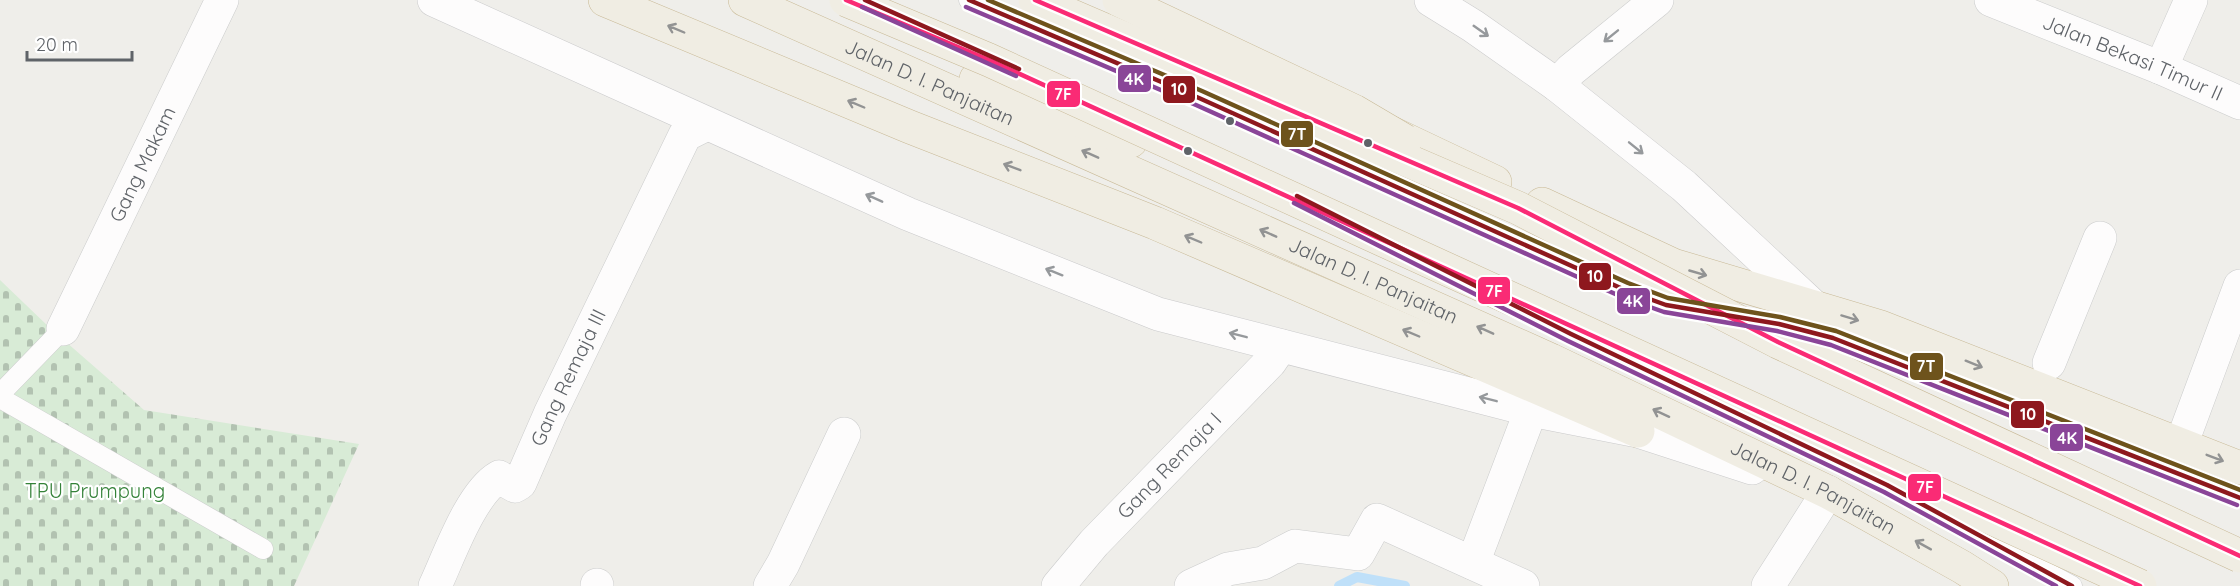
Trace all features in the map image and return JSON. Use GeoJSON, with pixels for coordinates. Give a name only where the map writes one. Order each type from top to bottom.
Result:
{"type":"FeatureCollection","features":[{"type":"Feature","properties":{"kind":"highway"},"geometry":{"type":"LineString","coordinates":[[605,0],[910,127],[1155,223],[1638,431]]}},
{"type":"Feature","properties":{"kind":"highway","name":"Jalan D. I. Panjaitan"},"geometry":{"type":"LineString","coordinates":[[745,0],[1540,355],[1828,492],[1992,586]]}},
{"type":"Feature","properties":{"kind":"highway"},"geometry":{"type":"LineString","coordinates":[[777,0],[1384,241]]}},
{"type":"Feature","properties":{"kind":"highway"},"geometry":{"type":"LineString","coordinates":[[846,0],[988,60],[2140,586]]}},
{"type":"Feature","properties":{"kind":"highway"},"geometry":{"type":"LineString","coordinates":[[1035,0],[1518,208]]}},
{"type":"Feature","properties":{"kind":"highway"},"geometry":{"type":"LineString","coordinates":[[1112,0],[1673,265],[1881,327],[2240,468]]}},
{"type":"Feature","properties":{"kind":"highway"},"geometry":{"type":"LineString","coordinates":[[1119,0],[1354,111],[1518,208],[1778,342],[2240,556]]}},
{"type":"Feature","properties":{"kind":"street","name":"Gang Makam"},"geometry":{"type":"LineString","coordinates":[[63,329],[222,0]]}},
{"type":"Feature","properties":{"kind":"street"},"geometry":{"type":"LineString","coordinates":[[434,0],[689,123],[1158,314],[1531,410],[1638,431],[1828,492],[1768,586]]}},
{"type":"Feature","properties":{"kind":"street"},"geometry":{"type":"LineString","coordinates":[[1431,0],[1473,26],[1557,85],[1684,186],[1814,307]]}},
{"type":"Feature","properties":{"kind":"street"},"geometry":{"type":"LineString","coordinates":[[1557,85],[1570,70],[1657,0]]}},
{"type":"Feature","properties":{"kind":"street","name":"Jalan Bekasi Timur II"},"geometry":{"type":"LineString","coordinates":[[1991,0],[2161,68],[2240,103]]}},
{"type":"Feature","properties":{"kind":"street"},"geometry":{"type":"LineString","coordinates":[[2161,68],[2191,0]]}},
{"type":"Feature","properties":{"kind":"street","name":"Gang Remaja III"},"geometry":{"type":"LineString","coordinates":[[435,586],[470,513],[488,484],[499,477],[515,486],[519,483],[689,123]]}},
{"type":"Feature","properties":{"kind":"street"},"geometry":{"type":"LineString","coordinates":[[2049,363],[2100,238]]}},
{"type":"Feature","properties":{"kind":"street"},"geometry":{"type":"LineString","coordinates":[[2181,445],[2240,286]]}},
{"type":"Feature","properties":{"kind":"street","name":"Gang Remaja I"},"geometry":{"type":"LineString","coordinates":[[1058,586],[1094,543],[1270,362],[1281,346]]}},
{"type":"Feature","properties":{"kind":"street"},"geometry":{"type":"LineString","coordinates":[[1473,562],[1531,410]]}},
{"type":"Feature","properties":{"kind":"street"},"geometry":{"type":"LineString","coordinates":[[770,586],[783,564],[844,434]]}},
{"type":"Feature","properties":{"kind":"street"},"geometry":{"type":"LineString","coordinates":[[1191,586],[1228,569],[1263,563],[1295,546],[1358,554],[1377,520],[1523,586]]}},
{"type":"Feature","properties":{"kind":"lane"},"geometry":{"type":"LineString","coordinates":[[865,0],[1236,166],[1571,334],[1887,485],[2072,586]]}},
{"type":"Feature","properties":{"kind":"lane"},"geometry":{"type":"LineString","coordinates":[[969,0],[1199,98],[1625,290],[1666,305],[1779,324],[1833,338],[2240,498]]}},
{"type":"Feature","properties":{"kind":"lane"},"geometry":{"type":"LineString","coordinates":[[63,329],[0,396],[263,549]]}},
{"type":"Feature","properties":{"kind":"green space","name":"TPU Prumpung"},"geometry":{"type":"Polygon","coordinates":[[[0,280],[50,328],[144,410],[359,444],[294,586],[0,586],[0,280]]]}},
{"type":"Feature","properties":{"kind":"waterway"},"geometry":{"type":"LineString","coordinates":[[1339,586],[1357,577],[1405,586]]}},
{"type":"Feature","properties":{"kind":"transit line","name":"7F"},"geometry":{"type":"LineString","coordinates":[[846,0],[989,60],[2140,586]]}},
{"type":"Feature","properties":{"kind":"transit line","name":"10"},"geometry":{"type":"LineString","coordinates":[[865,0],[1019,69]]}},
{"type":"Feature","properties":{"kind":"transit line","name":"10"},"geometry":{"type":"LineString","coordinates":[[969,0],[1199,98],[1625,290],[1666,305],[1779,324],[1833,338],[2240,498]]}},
{"type":"Feature","properties":{"kind":"transit line","name":"7T"},"geometry":{"type":"LineString","coordinates":[[988,0],[1202,91],[1628,283],[1668,298],[1780,317],[1836,331],[2240,490]]}},
{"type":"Feature","properties":{"kind":"transit line","name":"7F"},"geometry":{"type":"LineString","coordinates":[[1035,0],[1518,208],[1778,342],[2240,556]]}},
{"type":"Feature","properties":{"kind":"transit line","name":"4K"},"geometry":{"type":"LineString","coordinates":[[862,7],[1016,76]]}},
{"type":"Feature","properties":{"kind":"transit line","name":"4K"},"geometry":{"type":"LineString","coordinates":[[966,7],[1196,105],[1622,297],[1664,312],[1777,331],[1831,345],[2237,505]]}},
{"type":"Feature","properties":{"kind":"transit line","name":"10"},"geometry":{"type":"LineString","coordinates":[[1297,196],[1571,334],[1887,485],[2072,586]]}},
{"type":"Feature","properties":{"kind":"transit line","name":"4K"},"geometry":{"type":"LineString","coordinates":[[1294,203],[1568,341],[1884,492],[2056,586]]}}]}
